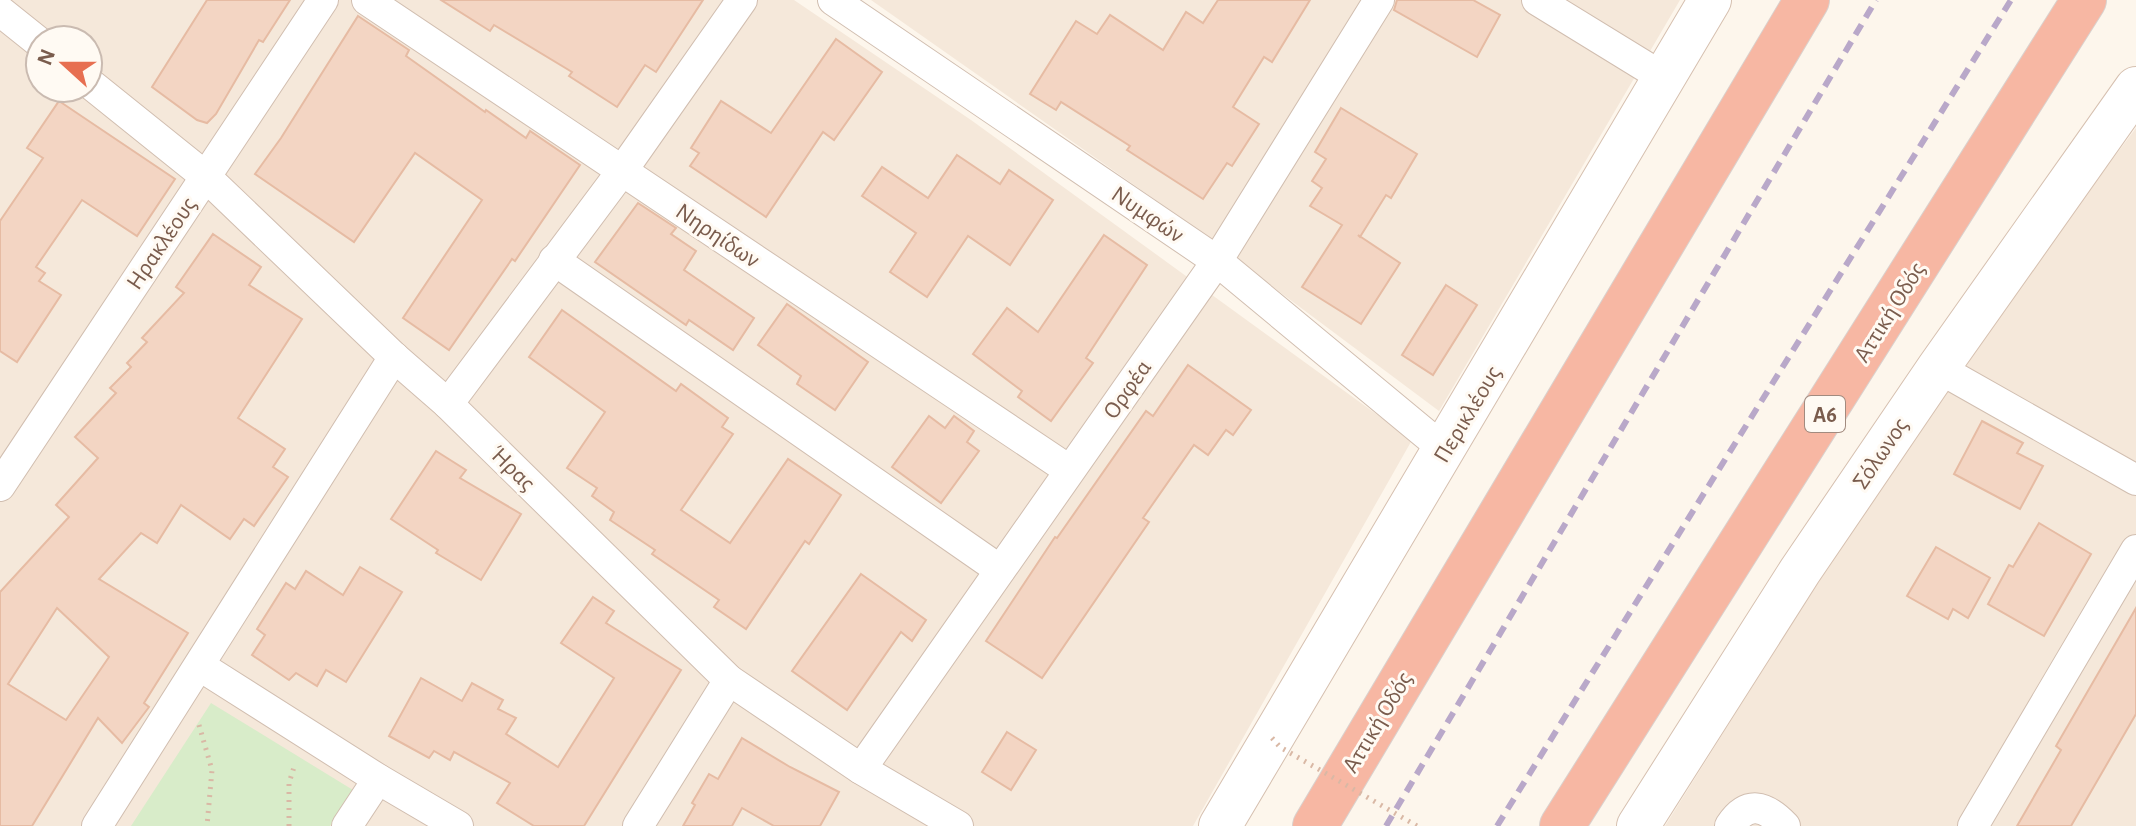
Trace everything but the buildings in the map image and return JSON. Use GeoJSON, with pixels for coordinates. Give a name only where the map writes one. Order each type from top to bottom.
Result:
{"type":"FeatureCollection","features":[{"type":"Feature","properties":{"kind":"highway","name":"Αττική Οδός"},"geometry":{"type":"LineString","coordinates":[[1315,826],[1807,0]]}},
{"type":"Feature","properties":{"kind":"highway","name":"Αττική Οδός"},"geometry":{"type":"LineString","coordinates":[[1562,826],[2084,0]]}},
{"type":"Feature","properties":{"kind":"street","name":"Ηρακλέους"},"geometry":{"type":"LineString","coordinates":[[0,486],[323,0]]}},
{"type":"Feature","properties":{"kind":"street","name":"Νηρηίδων"},"geometry":{"type":"LineString","coordinates":[[367,0],[1069,470]]}},
{"type":"Feature","properties":{"kind":"street"},"geometry":{"type":"LineString","coordinates":[[448,404],[622,171],[742,0]]}},
{"type":"Feature","properties":{"kind":"street","name":"Νυμφών"},"geometry":{"type":"LineString","coordinates":[[833,0],[1217,261],[1445,450]]}},
{"type":"Feature","properties":{"kind":"street","name":"Ορφέα"},"geometry":{"type":"LineString","coordinates":[[861,769],[1217,261],[1379,0]]}},
{"type":"Feature","properties":{"kind":"street"},"geometry":{"type":"LineString","coordinates":[[1537,0],[1664,78]]}},
{"type":"Feature","properties":{"kind":"street","name":"Περικλέους"},"geometry":{"type":"LineString","coordinates":[[1220,826],[1710,0]]}},
{"type":"Feature","properties":{"kind":"street"},"geometry":{"type":"LineString","coordinates":[[0,11],[24,30]]}},
{"type":"Feature","properties":{"kind":"street","name":"Σόλωνος"},"geometry":{"type":"LineString","coordinates":[[1638,826],[1800,571],[1938,368],[2136,88]]}},
{"type":"Feature","properties":{"kind":"street","name":"Ήρας"},"geometry":{"type":"LineString","coordinates":[[104,95],[205,176],[394,357],[448,404],[729,680],[861,769],[958,826]]}},
{"type":"Feature","properties":{"kind":"street"},"geometry":{"type":"LineString","coordinates":[[554,260],[1000,570]]}},
{"type":"Feature","properties":{"kind":"street"},"geometry":{"type":"LineString","coordinates":[[97,826],[394,357]]}},
{"type":"Feature","properties":{"kind":"street"},"geometry":{"type":"LineString","coordinates":[[1938,368],[2136,480]]}},
{"type":"Feature","properties":{"kind":"street"},"geometry":{"type":"LineString","coordinates":[[1973,826],[2136,550]]}},
{"type":"Feature","properties":{"kind":"street"},"geometry":{"type":"LineString","coordinates":[[200,666],[458,826]]}},
{"type":"Feature","properties":{"kind":"street"},"geometry":{"type":"LineString","coordinates":[[638,826],[729,680]]}},
{"type":"Feature","properties":{"kind":"street"},"geometry":{"type":"LineString","coordinates":[[347,826],[378,779]]}},
{"type":"Feature","properties":{"kind":"street"},"geometry":{"type":"LineString","coordinates":[[1730,826],[1739,812],[1747,808],[1767,812],[1785,826]]}},
{"type":"Feature","properties":{"kind":"path"},"geometry":{"type":"LineString","coordinates":[[199,721],[212,770],[207,826]]}},
{"type":"Feature","properties":{"kind":"path"},"geometry":{"type":"LineString","coordinates":[[1272,738],[1280,747],[1417,826]]}},
{"type":"Feature","properties":{"kind":"path"},"geometry":{"type":"LineString","coordinates":[[289,826],[289,783],[298,756]]}},
{"type":"Feature","properties":{"kind":"shaded area"},"geometry":{"type":"Polygon","coordinates":[[[0,0],[794,0],[971,120],[1412,440],[1193,826],[0,826],[0,0]]]}},
{"type":"Feature","properties":{"kind":"shaded area"},"geometry":{"type":"Polygon","coordinates":[[[871,0],[1680,0],[1439,411],[1174,213],[871,0]]]}},
{"type":"Feature","properties":{"kind":"shaded area"},"geometry":{"type":"Polygon","coordinates":[[[2136,128],[2136,826],[1665,826],[1938,390],[2136,128]]]}},
{"type":"Feature","properties":{"kind":"green space"},"geometry":{"type":"Polygon","coordinates":[[[211,703],[353,790],[330,826],[131,826],[211,703]]]}},
{"type":"Feature","properties":{"kind":"railway"},"geometry":{"type":"LineString","coordinates":[[1386,826],[1876,0]]}},
{"type":"Feature","properties":{"kind":"railway"},"geometry":{"type":"LineString","coordinates":[[1497,826],[2011,0]]}}]}
